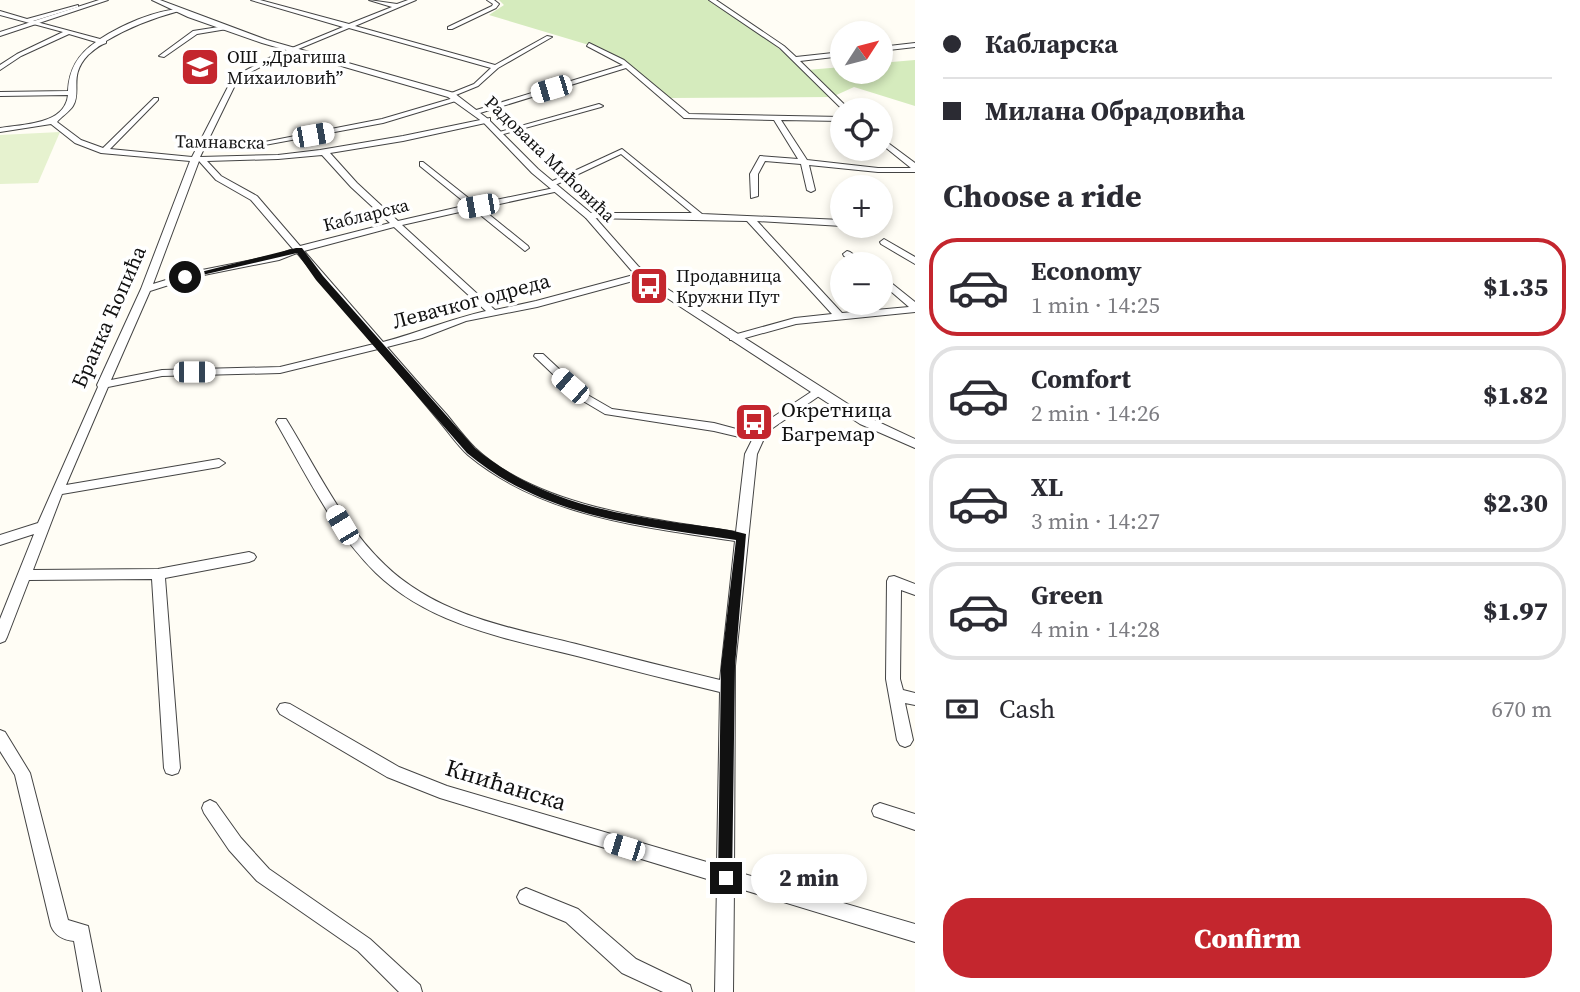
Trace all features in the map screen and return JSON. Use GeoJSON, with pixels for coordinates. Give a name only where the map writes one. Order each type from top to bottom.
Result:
{"type":"FeatureCollection","features":[{"type":"Feature","properties":{"kind":"street"},"geometry":{"type":"LineString","coordinates":[[57,0],[76,6]]}},
{"type":"Feature","properties":{"kind":"street"},"geometry":{"type":"LineString","coordinates":[[30,22],[105,0]]}},
{"type":"Feature","properties":{"kind":"street","name":"Радована Мићовића"},"geometry":{"type":"LineString","coordinates":[[155,0],[225,28],[454,97],[477,111],[553,186],[589,216],[641,276],[818,392],[879,428],[915,444]]}},
{"type":"Feature","properties":{"kind":"street"},"geometry":{"type":"LineString","coordinates":[[254,0],[496,67]]}},
{"type":"Feature","properties":{"kind":"street"},"geometry":{"type":"LineString","coordinates":[[372,0],[397,6]]}},
{"type":"Feature","properties":{"kind":"street","name":"Бранка Ћопића"},"geometry":{"type":"LineString","coordinates":[[0,637],[57,491],[235,78],[295,49],[413,0]]}},
{"type":"Feature","properties":{"kind":"street"},"geometry":{"type":"LineString","coordinates":[[712,0],[796,59],[835,98]]}},
{"type":"Feature","properties":{"kind":"street"},"geometry":{"type":"LineString","coordinates":[[450,28],[493,2]]}},
{"type":"Feature","properties":{"kind":"street"},"geometry":{"type":"LineString","coordinates":[[0,34],[85,5]]}},
{"type":"Feature","properties":{"kind":"street"},"geometry":{"type":"LineString","coordinates":[[0,130],[52,122],[68,108],[73,93],[75,66],[132,23],[177,10]]}},
{"type":"Feature","properties":{"kind":"street"},"geometry":{"type":"LineString","coordinates":[[0,13],[104,42]]}},
{"type":"Feature","properties":{"kind":"street"},"geometry":{"type":"LineString","coordinates":[[162,56],[195,32],[225,28]]}},
{"type":"Feature","properties":{"kind":"street"},"geometry":{"type":"LineString","coordinates":[[0,68],[19,55],[68,32]]}},
{"type":"Feature","properties":{"kind":"street"},"geometry":{"type":"LineString","coordinates":[[248,146],[383,121],[454,97],[476,85],[496,67],[549,37]]}},
{"type":"Feature","properties":{"kind":"street"},"geometry":{"type":"LineString","coordinates":[[893,48],[915,45]]}},
{"type":"Feature","properties":{"kind":"street"},"geometry":{"type":"LineString","coordinates":[[589,46],[615,57],[687,116],[830,119]]}},
{"type":"Feature","properties":{"kind":"street"},"geometry":{"type":"LineString","coordinates":[[796,59],[830,55]]}},
{"type":"Feature","properties":{"kind":"street"},"geometry":{"type":"LineString","coordinates":[[477,111],[626,66]]}},
{"type":"Feature","properties":{"kind":"street"},"geometry":{"type":"LineString","coordinates":[[0,94],[73,93]]}},
{"type":"Feature","properties":{"kind":"street"},"geometry":{"type":"LineString","coordinates":[[104,150],[156,99]]}},
{"type":"Feature","properties":{"kind":"street"},"geometry":{"type":"LineString","coordinates":[[500,133],[599,106]]}},
{"type":"Feature","properties":{"kind":"street"},"geometry":{"type":"LineString","coordinates":[[777,119],[805,164],[811,190]]}},
{"type":"Feature","properties":{"kind":"street","name":"Тамнавска"},"geometry":{"type":"LineString","coordinates":[[76,141],[104,150],[198,160],[244,161],[326,153],[487,120]]}},
{"type":"Feature","properties":{"kind":"street"},"geometry":{"type":"LineString","coordinates":[[52,122],[76,141]]}},
{"type":"Feature","properties":{"kind":"street"},"geometry":{"type":"LineString","coordinates":[[893,150],[915,168]]}},
{"type":"Feature","properties":{"kind":"street","name":"Кабларска"},"geometry":{"type":"LineString","coordinates":[[146,289],[553,186],[622,151],[700,216]]}},
{"type":"Feature","properties":{"kind":"street"},"geometry":{"type":"LineString","coordinates":[[326,153],[354,185],[399,223],[492,312]]}},
{"type":"Feature","properties":{"kind":"street"},"geometry":{"type":"LineString","coordinates":[[754,196],[754,174],[763,158],[805,164],[915,168]]}},
{"type":"Feature","properties":{"kind":"street"},"geometry":{"type":"LineString","coordinates":[[198,160],[230,189],[254,198],[471,451],[493,469],[530,491],[587,510],[742,537]]}},
{"type":"Feature","properties":{"kind":"street"},"geometry":{"type":"LineString","coordinates":[[423,164],[478,206],[525,248]]}},
{"type":"Feature","properties":{"kind":"street"},"geometry":{"type":"LineString","coordinates":[[589,216],[700,216],[830,222]]}},
{"type":"Feature","properties":{"kind":"street"},"geometry":{"type":"LineString","coordinates":[[750,219],[830,306]]}},
{"type":"Feature","properties":{"kind":"street"},"geometry":{"type":"LineString","coordinates":[[884,243],[915,261]]}},
{"type":"Feature","properties":{"kind":"street","name":"Левачког одреда"},"geometry":{"type":"LineString","coordinates":[[102,385],[162,373],[281,370],[380,345],[492,312],[537,304],[641,276]]}},
{"type":"Feature","properties":{"kind":"street"},"geometry":{"type":"LineString","coordinates":[[893,289],[915,308]]}},
{"type":"Feature","properties":{"kind":"street"},"geometry":{"type":"LineString","coordinates":[[893,310],[915,308]]}},
{"type":"Feature","properties":{"kind":"street"},"geometry":{"type":"LineString","coordinates":[[734,338],[770,327],[838,315]]}},
{"type":"Feature","properties":{"kind":"street"},"geometry":{"type":"LineString","coordinates":[[539,356],[582,396],[609,412],[714,427],[757,438]]}},
{"type":"Feature","properties":{"kind":"street"},"geometry":{"type":"LineString","coordinates":[[724,992],[728,688],[751,454],[757,438],[778,417],[818,392]]}},
{"type":"Feature","properties":{"kind":"street"},"geometry":{"type":"LineString","coordinates":[[282,422],[342,525],[374,562],[400,586],[424,601],[483,626],[728,688]]}},
{"type":"Feature","properties":{"kind":"street"},"geometry":{"type":"LineString","coordinates":[[57,491],[219,463]]}},
{"type":"Feature","properties":{"kind":"street"},"geometry":{"type":"LineString","coordinates":[[0,540],[43,526]]}},
{"type":"Feature","properties":{"kind":"street"},"geometry":{"type":"LineString","coordinates":[[26,575],[158,574],[249,557]]}},
{"type":"Feature","properties":{"kind":"street"},"geometry":{"type":"LineString","coordinates":[[158,574],[172,768]]}},
{"type":"Feature","properties":{"kind":"street"},"geometry":{"type":"LineString","coordinates":[[905,740],[893,679],[894,581],[915,590]]}},
{"type":"Feature","properties":{"kind":"street"},"geometry":{"type":"LineString","coordinates":[[896,695],[915,699]]}},
{"type":"Feature","properties":{"kind":"street","name":"Книћанска"},"geometry":{"type":"LineString","coordinates":[[285,709],[393,772],[436,789],[915,933]]}},
{"type":"Feature","properties":{"kind":"street"},"geometry":{"type":"LineString","coordinates":[[0,737],[22,773],[60,926],[68,932],[82,932],[92,992]]}},
{"type":"Feature","properties":{"kind":"street"},"geometry":{"type":"LineString","coordinates":[[210,808],[235,844],[263,875],[364,945],[413,992]]}},
{"type":"Feature","properties":{"kind":"street"},"geometry":{"type":"LineString","coordinates":[[880,811],[915,822]]}},
{"type":"Feature","properties":{"kind":"street"},"geometry":{"type":"LineString","coordinates":[[526,897],[572,915],[629,966],[683,992]]}},
{"type":"Feature","properties":{"kind":"green space"},"geometry":{"type":"Polygon","coordinates":[[[499,0],[716,0],[807,70],[830,68],[830,84],[893,84],[893,62],[915,60],[915,106],[854,87],[832,97],[666,98],[626,66],[589,45],[489,15],[504,5],[499,0]]]}},
{"type":"Feature","properties":{"kind":"green space"},"geometry":{"type":"Polygon","coordinates":[[[60,132],[38,183],[0,184],[0,135],[60,132]]]}},
{"type":"Feature","properties":{"kind":"place","name":"ОШ „Драгиша Михаиловић”"},"geometry":{"type":"Point","coordinates":[200,67]}},
{"type":"Feature","properties":{"kind":"place","name":"Продавница Кружни Пут"},"geometry":{"type":"Point","coordinates":[649,286]}},
{"type":"Feature","properties":{"kind":"place","name":"Окретница Багремар"},"geometry":{"type":"Point","coordinates":[754,422]}},
{"type":"Feature","properties":{"kind":"route"},"geometry":{"type":"LineString","coordinates":[[185,277],[279,257],[299,250],[320,278],[471,451],[511,481],[558,502],[587,510],[649,523],[742,537],[728,666],[726,878]]}}]}
